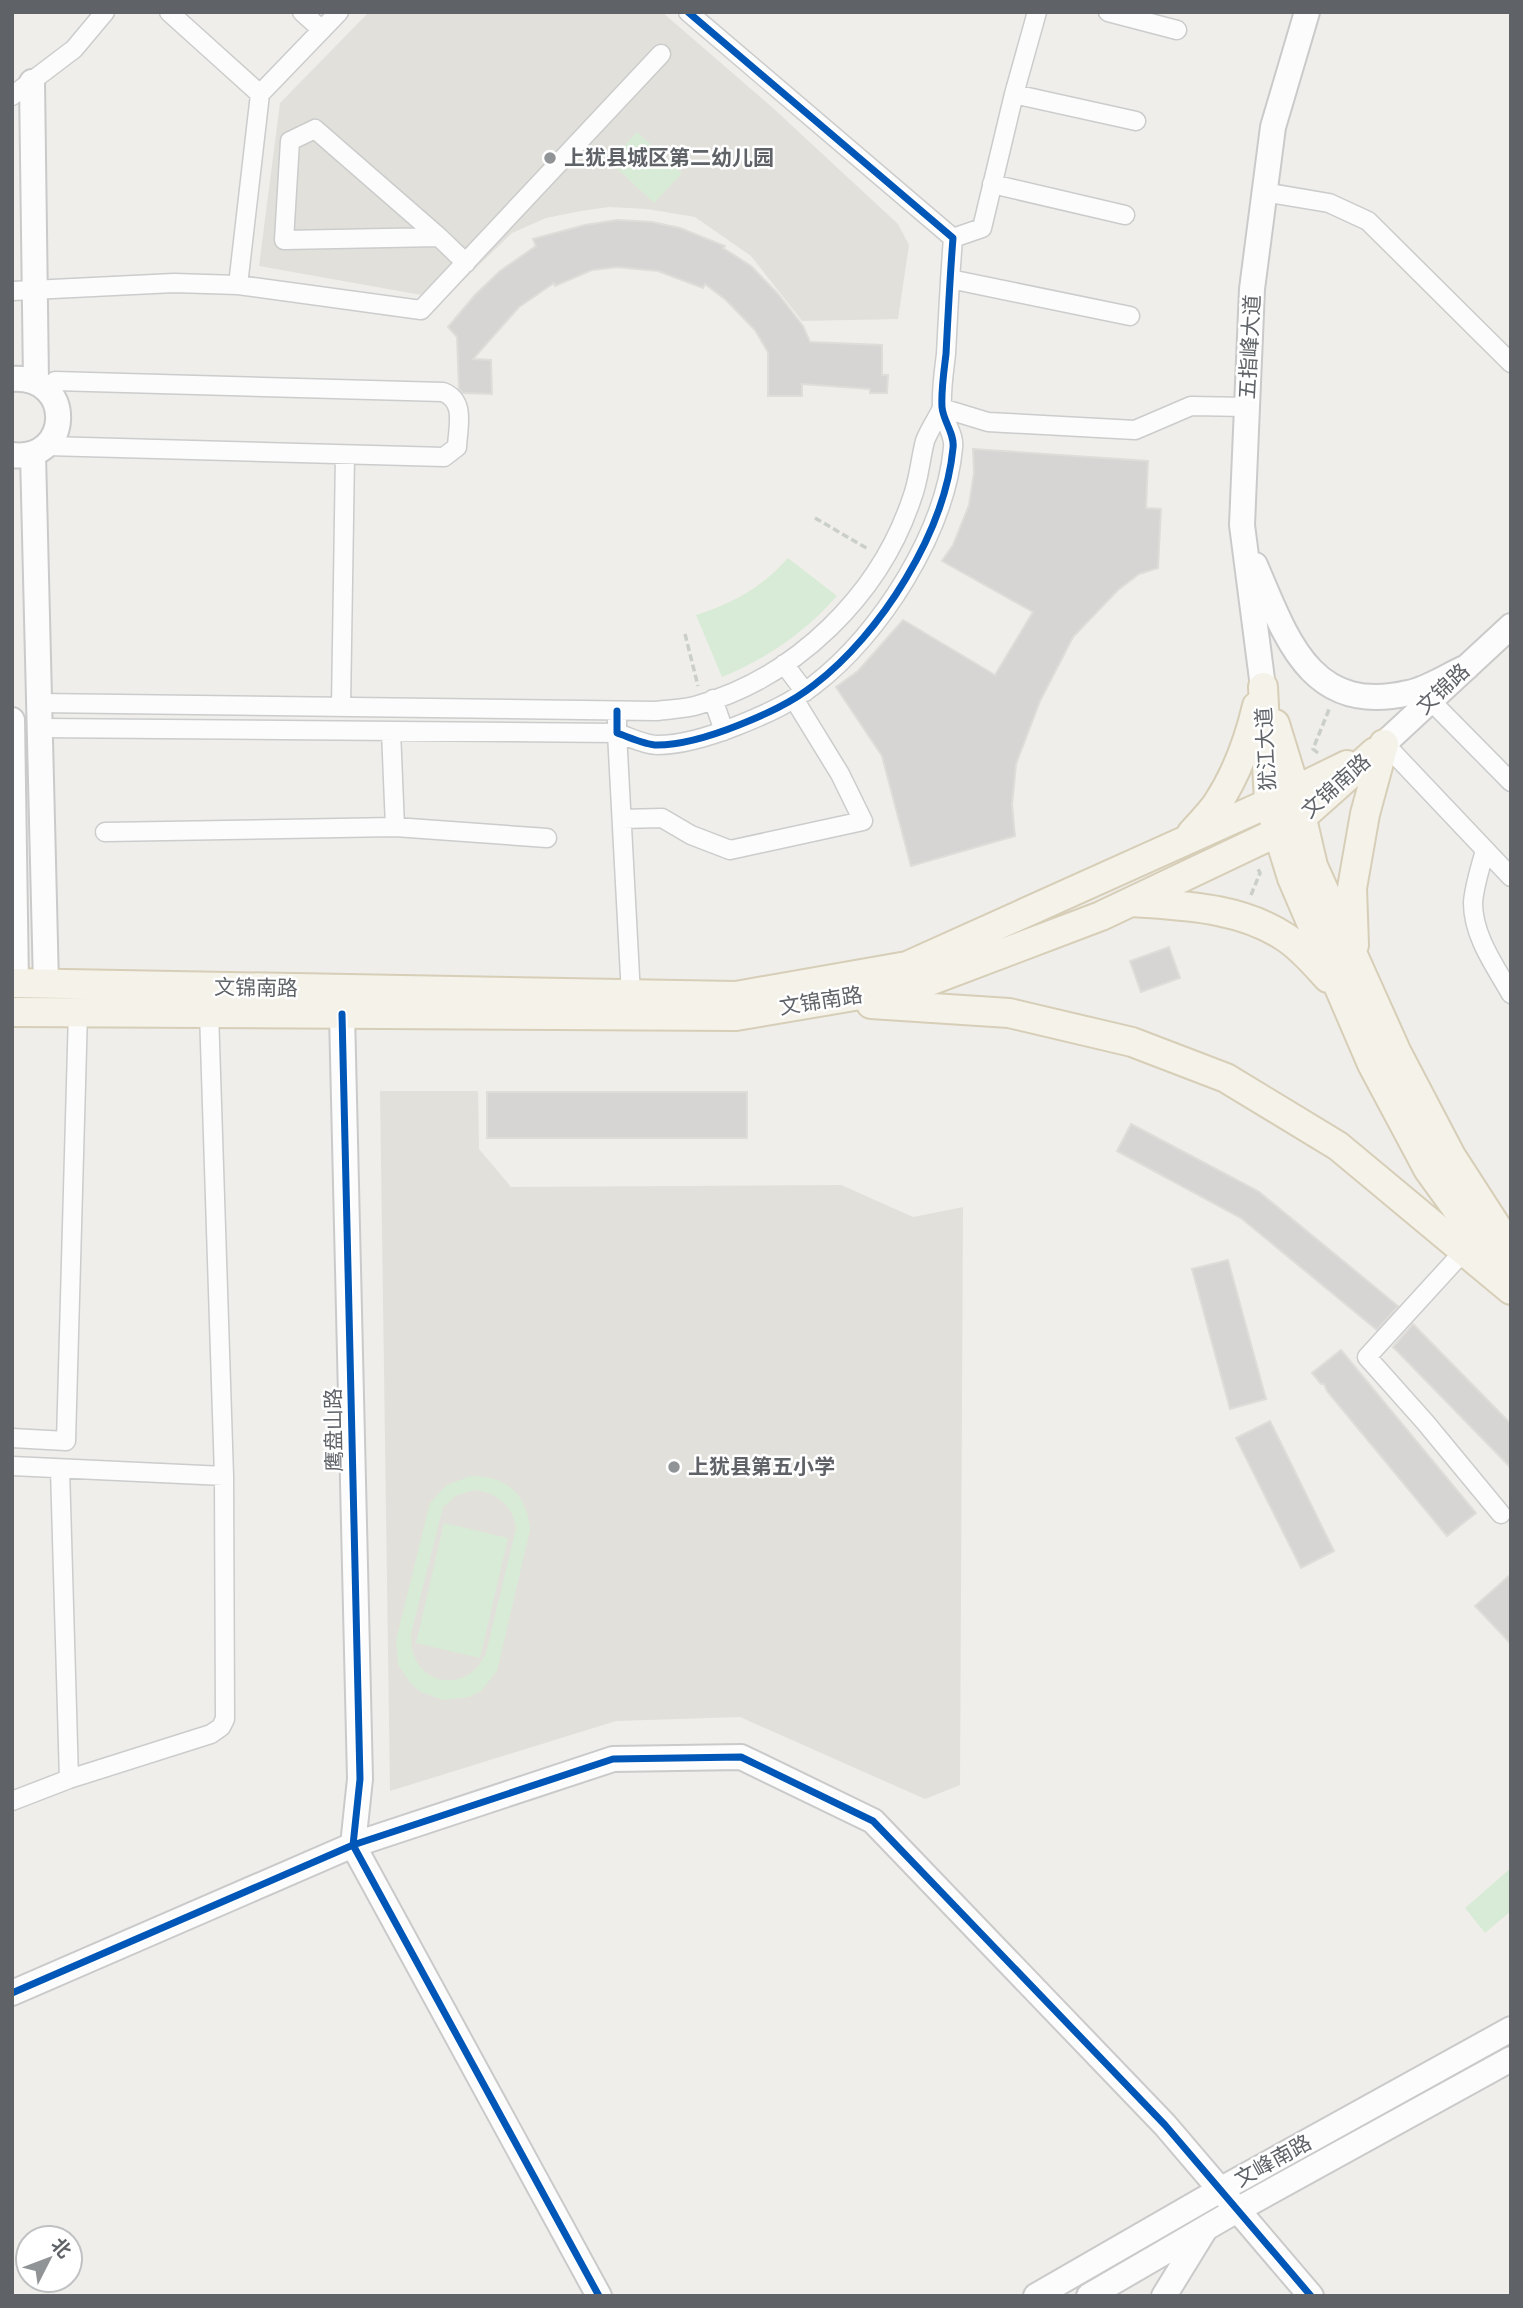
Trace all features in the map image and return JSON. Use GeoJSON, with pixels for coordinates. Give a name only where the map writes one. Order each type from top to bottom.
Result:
{"type":"FeatureCollection","features":[{"type":"Feature","properties":{"kind":"main road","name":"犹江大道"},"geometry":{"type":"LineString","coordinates":[[1263,687],[1295,789],[1314,866],[1354,958],[1396,1053],[1451,1156],[1511,1249]]}},
{"type":"Feature","properties":{"kind":"main road","name":"犹江大道"},"geometry":{"type":"LineString","coordinates":[[1263,687],[1269,803],[1292,878],[1372,1065],[1428,1169],[1511,1284]]}},
{"type":"Feature","properties":{"kind":"main road"},"geometry":{"type":"LineString","coordinates":[[1185,840],[1216,805],[1236,768],[1251,730],[1263,687]]}},
{"type":"Feature","properties":{"kind":"main road"},"geometry":{"type":"LineString","coordinates":[[1354,958],[1352,888],[1380,748]]}},
{"type":"Feature","properties":{"kind":"main road","name":"文锦南路"},"geometry":{"type":"LineString","coordinates":[[14,983],[736,996],[907,966],[1269,803],[1380,748]]}},
{"type":"Feature","properties":{"kind":"main road","name":"文锦南路"},"geometry":{"type":"LineString","coordinates":[[12,1012],[736,1016],[919,985],[1101,916],[1278,832],[1302,817],[1380,748]]}},
{"type":"Feature","properties":{"kind":"main road"},"geometry":{"type":"LineString","coordinates":[[1129,902],[1204,908],[1247,919],[1284,936],[1304,952],[1340,991]]}},
{"type":"Feature","properties":{"kind":"main road"},"geometry":{"type":"LineString","coordinates":[[823,1001],[1009,1013],[1132,1042],[1226,1078],[1338,1146],[1511,1290]]}},
{"type":"Feature","properties":{"kind":"street"},"geometry":{"type":"LineString","coordinates":[[46,984],[31,452],[58,425],[59,412],[55,400],[32,383],[24,291],[22,89],[74,49],[104,12]]}},
{"type":"Feature","properties":{"kind":"street"},"geometry":{"type":"LineString","coordinates":[[169,12],[260,94]]}},
{"type":"Feature","properties":{"kind":"street"},"geometry":{"type":"LineString","coordinates":[[302,12],[322,30]]}},
{"type":"Feature","properties":{"kind":"street"},"geometry":{"type":"LineString","coordinates":[[238,285],[260,94],[339,12]]}},
{"type":"Feature","properties":{"kind":"street"},"geometry":{"type":"LineString","coordinates":[[688,12],[953,237]]}},
{"type":"Feature","properties":{"kind":"street"},"geometry":{"type":"LineString","coordinates":[[953,237],[982,228],[1037,12]]}},
{"type":"Feature","properties":{"kind":"street"},"geometry":{"type":"LineString","coordinates":[[1108,12],[1177,30]]}},
{"type":"Feature","properties":{"kind":"street","name":"五指峰大道"},"geometry":{"type":"LineString","coordinates":[[1263,687],[1242,525],[1252,289],[1273,127],[1307,12]]}},
{"type":"Feature","properties":{"kind":"street"},"geometry":{"type":"LineString","coordinates":[[24,291],[174,283],[238,285],[421,310],[661,54]]}},
{"type":"Feature","properties":{"kind":"street"},"geometry":{"type":"LineString","coordinates":[[1014,94],[1136,121]]}},
{"type":"Feature","properties":{"kind":"street"},"geometry":{"type":"LineString","coordinates":[[439,237],[284,240],[290,141],[315,130],[439,237],[466,263]]}},
{"type":"Feature","properties":{"kind":"street"},"geometry":{"type":"LineString","coordinates":[[992,184],[1125,215]]}},
{"type":"Feature","properties":{"kind":"street"},"geometry":{"type":"LineString","coordinates":[[1264,192],[1329,203],[1368,221],[1511,363]]}},
{"type":"Feature","properties":{"kind":"street"},"geometry":{"type":"LineString","coordinates":[[39,715],[391,731],[617,733],[655,746],[685,742],[724,731],[800,695],[856,647],[884,613],[922,547],[942,499],[954,444],[942,408],[953,237]]}},
{"type":"Feature","properties":{"kind":"street"},"geometry":{"type":"LineString","coordinates":[[950,279],[1130,316]]}},
{"type":"Feature","properties":{"kind":"street"},"geometry":{"type":"LineString","coordinates":[[31,452],[444,457],[457,447],[458,404],[453,396],[443,392],[32,383]]}},
{"type":"Feature","properties":{"kind":"street"},"geometry":{"type":"LineString","coordinates":[[942,408],[988,422],[1135,430],[1191,405],[1247,407]]}},
{"type":"Feature","properties":{"kind":"street"},"geometry":{"type":"LineString","coordinates":[[14,983],[12,720],[39,715],[341,707],[656,711],[708,701],[764,678],[817,639],[844,612],[884,558],[915,490],[926,439],[942,408]]}},
{"type":"Feature","properties":{"kind":"street"},"geometry":{"type":"LineString","coordinates":[[341,707],[345,456]]}},
{"type":"Feature","properties":{"kind":"street"},"geometry":{"type":"LineString","coordinates":[[915,490],[942,499]]}},
{"type":"Feature","properties":{"kind":"street"},"geometry":{"type":"LineString","coordinates":[[1244,540],[1286,637],[1308,669],[1338,690],[1376,698],[1411,693],[1467,667]]}},
{"type":"Feature","properties":{"kind":"street","name":"文锦路"},"geometry":{"type":"LineString","coordinates":[[1380,748],[1511,626]]}},
{"type":"Feature","properties":{"kind":"street"},"geometry":{"type":"LineString","coordinates":[[622,819],[662,818],[691,835],[730,850],[863,821],[785,664]]}},
{"type":"Feature","properties":{"kind":"street"},"geometry":{"type":"LineString","coordinates":[[1430,700],[1511,782]]}},
{"type":"Feature","properties":{"kind":"street"},"geometry":{"type":"LineString","coordinates":[[708,701],[724,731]]}},
{"type":"Feature","properties":{"kind":"street"},"geometry":{"type":"LineString","coordinates":[[617,711],[631,995]]}},
{"type":"Feature","properties":{"kind":"street"},"geometry":{"type":"LineString","coordinates":[[391,731],[396,827]]}},
{"type":"Feature","properties":{"kind":"street"},"geometry":{"type":"LineString","coordinates":[[1380,748],[1511,877]]}},
{"type":"Feature","properties":{"kind":"street"},"geometry":{"type":"LineString","coordinates":[[106,832],[396,827],[547,838]]}},
{"type":"Feature","properties":{"kind":"street"},"geometry":{"type":"LineString","coordinates":[[1485,849],[1473,901],[1475,920],[1487,952],[1511,994]]}},
{"type":"Feature","properties":{"kind":"street"},"geometry":{"type":"LineString","coordinates":[[12,1438],[65,1441],[78,1012]]}},
{"type":"Feature","properties":{"kind":"street"},"geometry":{"type":"LineString","coordinates":[[12,1801],[69,1779],[211,1734],[221,1727],[226,1719],[224,1476],[209,1013]]}},
{"type":"Feature","properties":{"kind":"street","name":"鹰盘山路"},"geometry":{"type":"LineString","coordinates":[[342,1014],[360,1779],[353,1845]]}},
{"type":"Feature","properties":{"kind":"street"},"geometry":{"type":"LineString","coordinates":[[1464,1252],[1367,1357],[1501,1514]]}},
{"type":"Feature","properties":{"kind":"street"},"geometry":{"type":"LineString","coordinates":[[12,1466],[224,1476]]}},
{"type":"Feature","properties":{"kind":"street"},"geometry":{"type":"LineString","coordinates":[[60,1469],[69,1779]]}},
{"type":"Feature","properties":{"kind":"street"},"geometry":{"type":"LineString","coordinates":[[12,1993],[353,1845],[613,1759],[741,1757],[873,1821],[1165,2124],[1311,2296]]}},
{"type":"Feature","properties":{"kind":"street"},"geometry":{"type":"LineString","coordinates":[[353,1845],[598,2296]]}},
{"type":"Feature","properties":{"kind":"street","name":"文峰南路"},"geometry":{"type":"LineString","coordinates":[[1036,2296],[1220,2190],[1511,2029]]}},
{"type":"Feature","properties":{"kind":"street","name":"文峰南路"},"geometry":{"type":"LineString","coordinates":[[1089,2296],[1237,2210],[1511,2059]]}},
{"type":"Feature","properties":{"kind":"street"},"geometry":{"type":"LineString","coordinates":[[1164,2296],[1206,2228]]}},
{"type":"Feature","properties":{"kind":"path"},"geometry":{"type":"LineString","coordinates":[[815,518],[884,558]]}},
{"type":"Feature","properties":{"kind":"path"},"geometry":{"type":"LineString","coordinates":[[685,634],[708,701]]}},
{"type":"Feature","properties":{"kind":"path"},"geometry":{"type":"LineString","coordinates":[[1323,757],[1313,749],[1333,700]]}},
{"type":"Feature","properties":{"kind":"path"},"geometry":{"type":"LineString","coordinates":[[1248,901],[1260,873],[1254,863]]}},
{"type":"Feature","properties":{"kind":"shaded area","name":"上犹县城区第二幼儿园"},"geometry":{"type":"Polygon","coordinates":[[[369,12],[662,12],[774,109],[898,224],[909,245],[898,319],[802,321],[751,256],[695,217],[647,209],[609,207],[581,211],[546,218],[512,233],[444,299],[259,266],[280,103],[369,12]]]}},
{"type":"Feature","properties":{"kind":"shaded area","name":"上犹县第五小学"},"geometry":{"type":"Polygon","coordinates":[[[380,1091],[478,1091],[479,1149],[511,1187],[841,1185],[913,1217],[963,1207],[960,1785],[925,1799],[740,1717],[616,1721],[390,1791],[380,1091]]]}},
{"type":"Feature","properties":{"kind":"green space"},"geometry":{"type":"Polygon","coordinates":[[[637,132],[682,173],[654,203],[610,162],[637,132]]]}},
{"type":"Feature","properties":{"kind":"green space"},"geometry":{"type":"Polygon","coordinates":[[[788,558],[837,596],[812,622],[784,643],[755,662],[722,677],[696,615],[746,593],[768,578],[788,558]]]}},
{"type":"Feature","properties":{"kind":"green space"},"geometry":{"type":"Polygon","coordinates":[[[471,1476],[495,1479],[505,1484],[520,1497],[525,1506],[530,1530],[497,1671],[481,1691],[469,1697],[444,1700],[421,1692],[412,1685],[398,1665],[396,1640],[430,1503],[447,1485],[471,1476]],[[475,1490],[457,1495],[443,1507],[412,1630],[412,1648],[417,1662],[426,1672],[438,1679],[464,1677],[476,1668],[486,1653],[516,1528],[511,1513],[503,1502],[475,1490]]]}},
{"type":"Feature","properties":{"kind":"green space"},"geometry":{"type":"Polygon","coordinates":[[[444,1523],[508,1538],[480,1658],[416,1643],[444,1523]]]}},
{"type":"Feature","properties":{"kind":"green space"},"geometry":{"type":"Polygon","coordinates":[[[1511,1868],[1511,1911],[1485,1933],[1465,1908],[1511,1868]]]}},
{"type":"Feature","properties":{"kind":"building"},"geometry":{"type":"Polygon","coordinates":[[[617,220],[652,222],[680,228],[725,246],[723,248],[751,266],[778,294],[803,326],[810,342],[882,345],[882,375],[888,375],[887,393],[870,393],[870,389],[802,384],[802,396],[768,396],[768,352],[755,330],[726,300],[705,284],[703,288],[658,271],[617,267],[592,270],[555,286],[554,283],[519,307],[473,359],[491,360],[492,394],[463,393],[459,389],[457,337],[448,327],[475,295],[500,271],[536,246],[533,239],[585,225],[617,220]]]}},
{"type":"Feature","properties":{"kind":"building"},"geometry":{"type":"Polygon","coordinates":[[[973,449],[1148,461],[1146,508],[1161,509],[1158,568],[1139,574],[1118,590],[1073,637],[1040,701],[1016,764],[1012,805],[1015,836],[911,866],[882,756],[836,687],[858,671],[903,620],[995,675],[1033,612],[942,561],[953,545],[969,505],[974,473],[973,449]]]}},
{"type":"Feature","properties":{"kind":"building"},"geometry":{"type":"Polygon","coordinates":[[[1169,947],[1180,978],[1141,992],[1130,961],[1169,947]]]}},
{"type":"Feature","properties":{"kind":"building"},"geometry":{"type":"Polygon","coordinates":[[[487,1092],[747,1092],[747,1138],[487,1138],[487,1092]]]}},
{"type":"Feature","properties":{"kind":"building"},"geometry":{"type":"Polygon","coordinates":[[[1131,1124],[1258,1191],[1398,1306],[1377,1330],[1241,1218],[1117,1151],[1131,1124]]]}},
{"type":"Feature","properties":{"kind":"building"},"geometry":{"type":"Polygon","coordinates":[[[1228,1260],[1266,1399],[1230,1409],[1192,1269],[1228,1260]]]}},
{"type":"Feature","properties":{"kind":"building"},"geometry":{"type":"Polygon","coordinates":[[[1413,1324],[1511,1424],[1511,1468],[1393,1347],[1413,1324]]]}},
{"type":"Feature","properties":{"kind":"building"},"geometry":{"type":"Polygon","coordinates":[[[1341,1350],[1476,1513],[1447,1536],[1324,1384],[1312,1373],[1341,1350]]]}},
{"type":"Feature","properties":{"kind":"building"},"geometry":{"type":"Polygon","coordinates":[[[1270,1421],[1334,1551],[1301,1568],[1236,1438],[1270,1421]]]}},
{"type":"Feature","properties":{"kind":"building"},"geometry":{"type":"Polygon","coordinates":[[[1511,1574],[1511,1644],[1475,1606],[1511,1574]]]}},
{"type":"Feature","properties":{"kind":"cycle path"},"geometry":{"type":"LineString","coordinates":[[617,711],[617,733],[652,745],[668,745],[709,736],[759,717],[814,685],[839,664],[863,638],[906,579],[937,513],[953,448],[942,401],[953,238],[688,12]]}},
{"type":"Feature","properties":{"kind":"cycle path"},"geometry":{"type":"LineString","coordinates":[[342,1014],[360,1779],[353,1845],[599,2296]]}},
{"type":"Feature","properties":{"kind":"cycle path"},"geometry":{"type":"LineString","coordinates":[[12,1993],[353,1845],[613,1759],[741,1757],[873,1821],[1165,2125],[1311,2296]]}},
{"type":"Feature","properties":{"kind":"place","name":"上犹县城区第二幼儿园"},"geometry":{"type":"Point","coordinates":[550,158]}},
{"type":"Feature","properties":{"kind":"place","name":"上犹县第五小学"},"geometry":{"type":"Point","coordinates":[674,1467]}}]}
